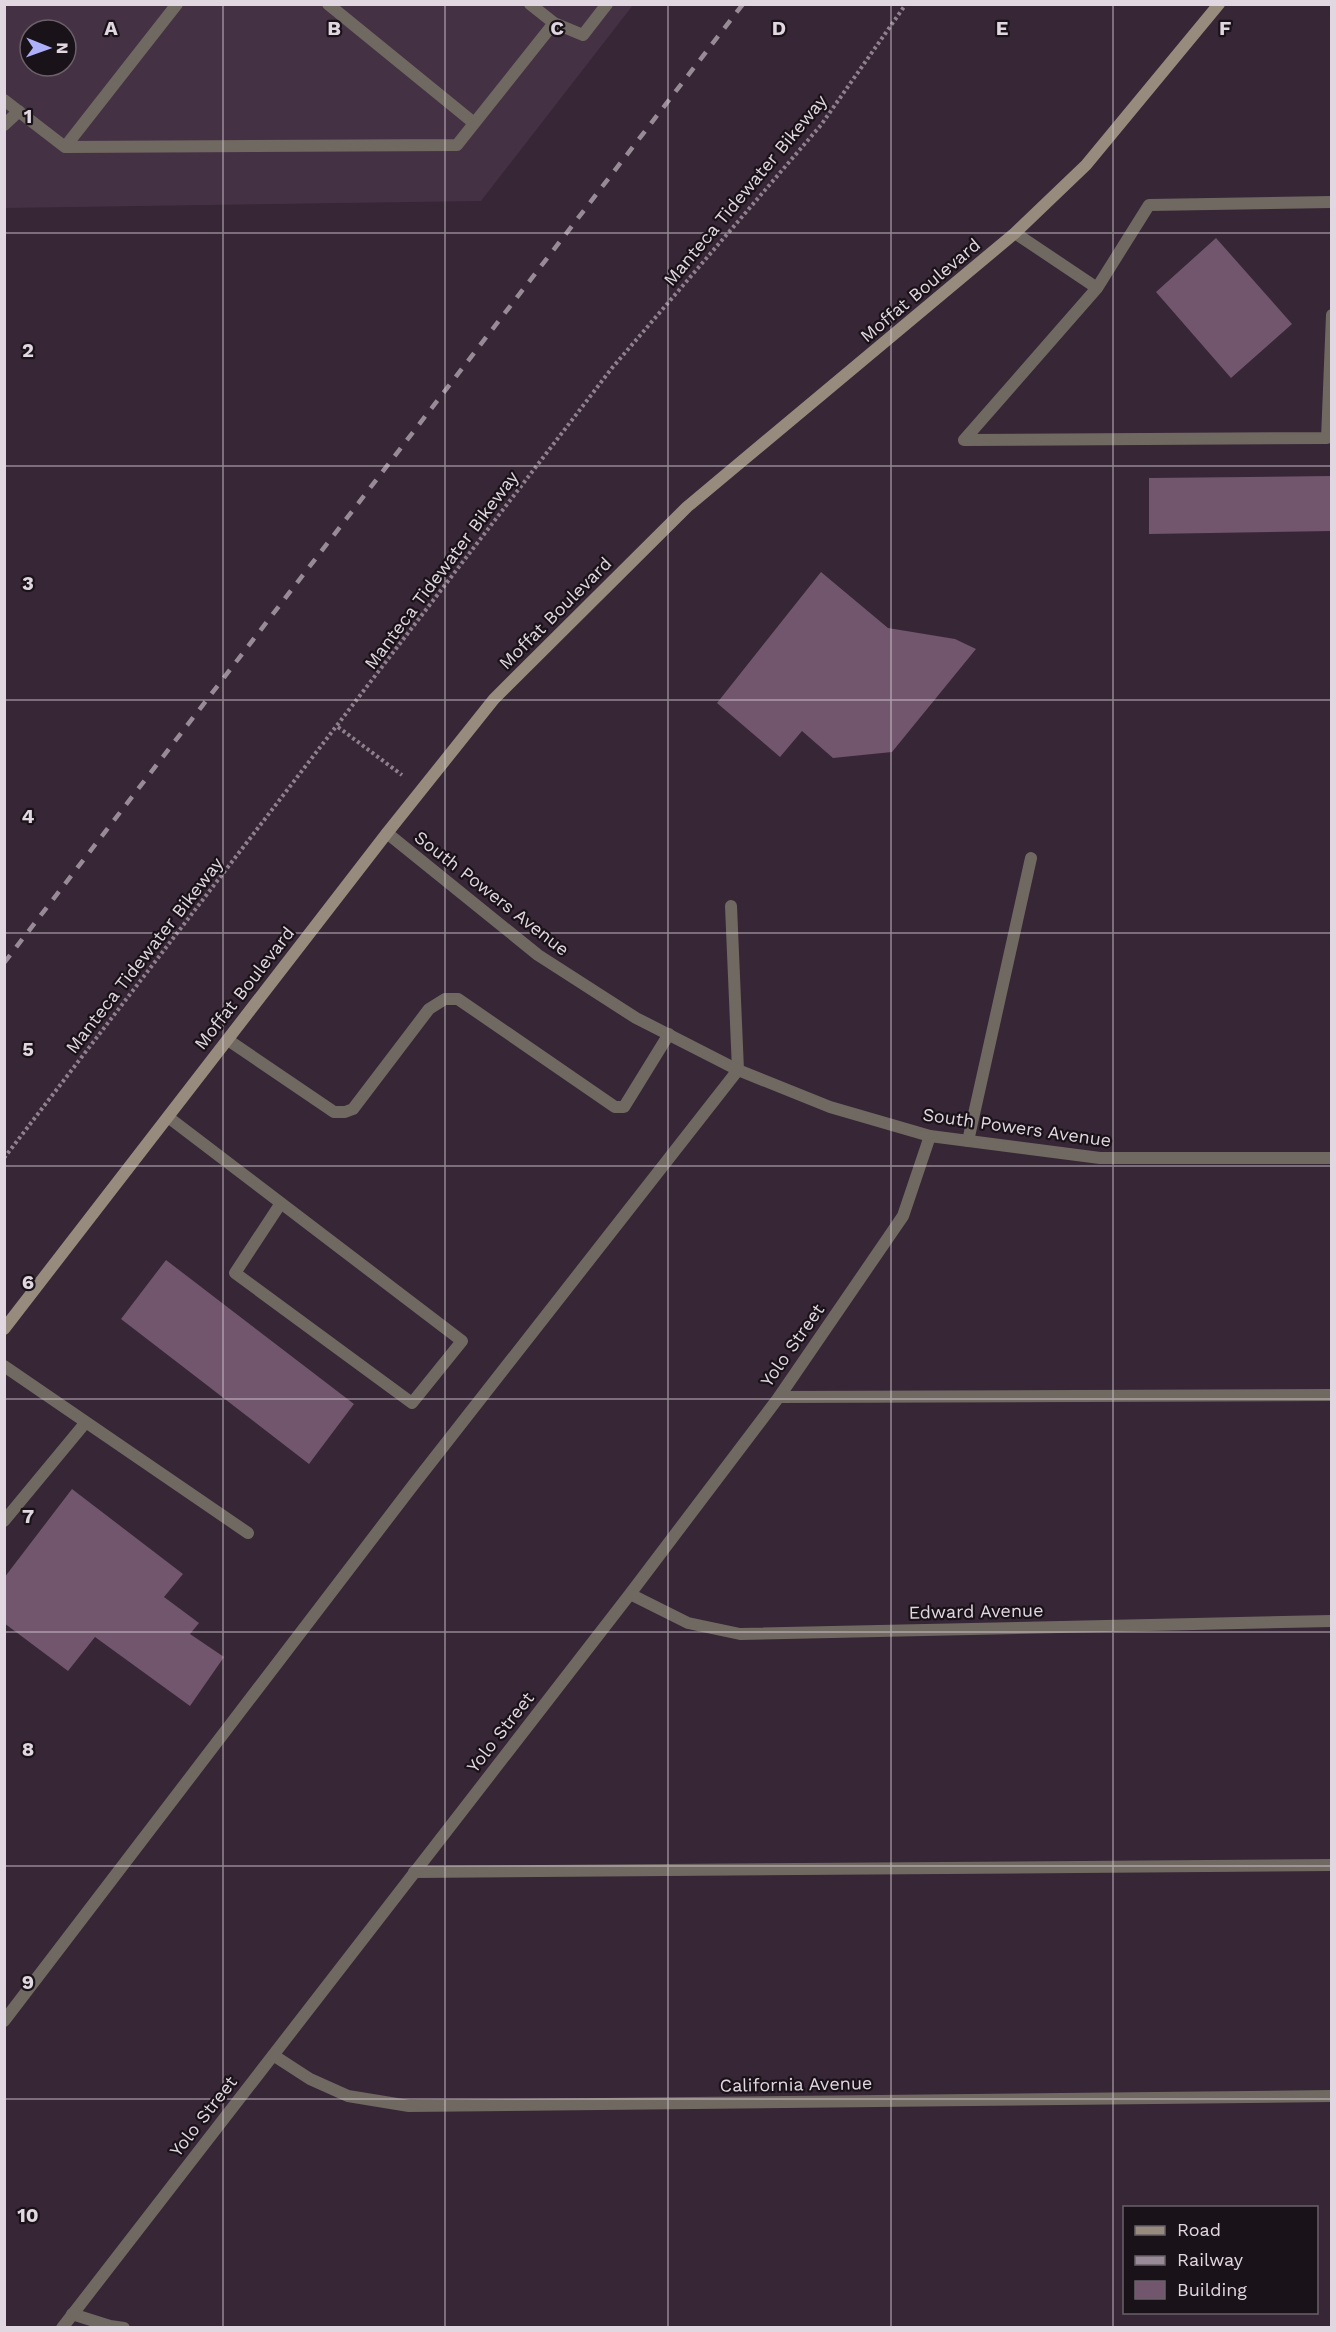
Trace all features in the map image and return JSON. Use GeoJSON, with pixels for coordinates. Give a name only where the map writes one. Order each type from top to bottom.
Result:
{"type":"FeatureCollection","features":[{"type":"Feature","properties":{"kind":"main road","name":"Moffat Boulevard"},"geometry":{"type":"LineString","coordinates":[[4,1329],[387,833],[494,699],[687,507],[1015,233],[1086,165],[1219,4]]}},
{"type":"Feature","properties":{"kind":"street"},"geometry":{"type":"LineString","coordinates":[[65,147],[177,4]]}},
{"type":"Feature","properties":{"kind":"street"},"geometry":{"type":"LineString","coordinates":[[328,4],[474,123]]}},
{"type":"Feature","properties":{"kind":"street"},"geometry":{"type":"LineString","coordinates":[[530,4],[554,23],[583,35],[608,4]]}},
{"type":"Feature","properties":{"kind":"street"},"geometry":{"type":"LineString","coordinates":[[4,100],[65,147],[457,145],[554,23]]}},
{"type":"Feature","properties":{"kind":"street"},"geometry":{"type":"LineString","coordinates":[[4,125],[19,111]]}},
{"type":"Feature","properties":{"kind":"street"},"geometry":{"type":"LineString","coordinates":[[1332,202],[1149,205],[1097,288],[964,440],[1326,438],[1332,315]]}},
{"type":"Feature","properties":{"kind":"street"},"geometry":{"type":"LineString","coordinates":[[1015,233],[1097,288]]}},
{"type":"Feature","properties":{"kind":"street","name":"South Powers Avenue"},"geometry":{"type":"LineString","coordinates":[[387,833],[538,955],[636,1018],[738,1071],[830,1107],[930,1136],[1100,1158],[1332,1158]]}},
{"type":"Feature","properties":{"kind":"street"},"geometry":{"type":"LineString","coordinates":[[968,1141],[1030,858]]}},
{"type":"Feature","properties":{"kind":"street"},"geometry":{"type":"LineString","coordinates":[[4,2020],[414,1484],[738,1071],[731,906]]}},
{"type":"Feature","properties":{"kind":"street"},"geometry":{"type":"LineString","coordinates":[[228,1040],[334,1112],[345,1112],[353,1109],[429,1009],[445,999],[458,999],[615,1107],[624,1107],[669,1035]]}},
{"type":"Feature","properties":{"kind":"street"},"geometry":{"type":"LineString","coordinates":[[168,1117],[462,1341],[412,1402],[235,1273],[280,1203]]}},
{"type":"Feature","properties":{"kind":"street","name":"Yolo Street"},"geometry":{"type":"LineString","coordinates":[[62,2328],[630,1594],[779,1397],[903,1216],[930,1136]]}},
{"type":"Feature","properties":{"kind":"street"},"geometry":{"type":"LineString","coordinates":[[4,1366],[248,1533]]}},
{"type":"Feature","properties":{"kind":"street"},"geometry":{"type":"LineString","coordinates":[[779,1397],[1332,1395]]}},
{"type":"Feature","properties":{"kind":"street"},"geometry":{"type":"LineString","coordinates":[[4,1521],[86,1422]]}},
{"type":"Feature","properties":{"kind":"street","name":"Edward Avenue"},"geometry":{"type":"LineString","coordinates":[[630,1594],[688,1623],[740,1634],[1332,1621]]}},
{"type":"Feature","properties":{"kind":"street"},"geometry":{"type":"LineString","coordinates":[[414,1872],[1332,1865]]}},
{"type":"Feature","properties":{"kind":"street","name":"California Avenue"},"geometry":{"type":"LineString","coordinates":[[273,2055],[310,2079],[348,2096],[409,2106],[1332,2096]]}},
{"type":"Feature","properties":{"kind":"street"},"geometry":{"type":"LineString","coordinates":[[72,2314],[124,2328]]}},
{"type":"Feature","properties":{"kind":"path","name":"Manteca Tidewater Bikeway"},"geometry":{"type":"LineString","coordinates":[[4,1158],[338,727],[612,368],[820,125],[906,4]]}},
{"type":"Feature","properties":{"kind":"path"},"geometry":{"type":"LineString","coordinates":[[338,727],[422,789]]}},
{"type":"Feature","properties":{"kind":"shaded area"},"geometry":{"type":"Polygon","coordinates":[[[4,5],[633,5],[481,201],[5,208],[4,5]]]}},
{"type":"Feature","properties":{"kind":"building"},"geometry":{"type":"Polygon","coordinates":[[[1216,238],[1292,324],[1231,378],[1156,292],[1216,238]]]}},
{"type":"Feature","properties":{"kind":"building"},"geometry":{"type":"Polygon","coordinates":[[[1332,476],[1332,531],[1149,534],[1149,478],[1332,476]]]}},
{"type":"Feature","properties":{"kind":"building"},"geometry":{"type":"Polygon","coordinates":[[[821,572],[888,628],[955,639],[976,649],[892,752],[833,758],[802,731],[780,757],[717,703],[821,572]]]}},
{"type":"Feature","properties":{"kind":"building"},"geometry":{"type":"Polygon","coordinates":[[[166,1260],[354,1404],[309,1464],[121,1319],[166,1260]]]}},
{"type":"Feature","properties":{"kind":"building"},"geometry":{"type":"Polygon","coordinates":[[[72,1489],[183,1574],[164,1597],[199,1623],[190,1634],[224,1657],[190,1706],[95,1637],[68,1671],[4,1623],[4,1578],[72,1489]]]}},
{"type":"Feature","properties":{"kind":"railway"},"geometry":{"type":"LineString","coordinates":[[4,963],[743,4]]}}]}
